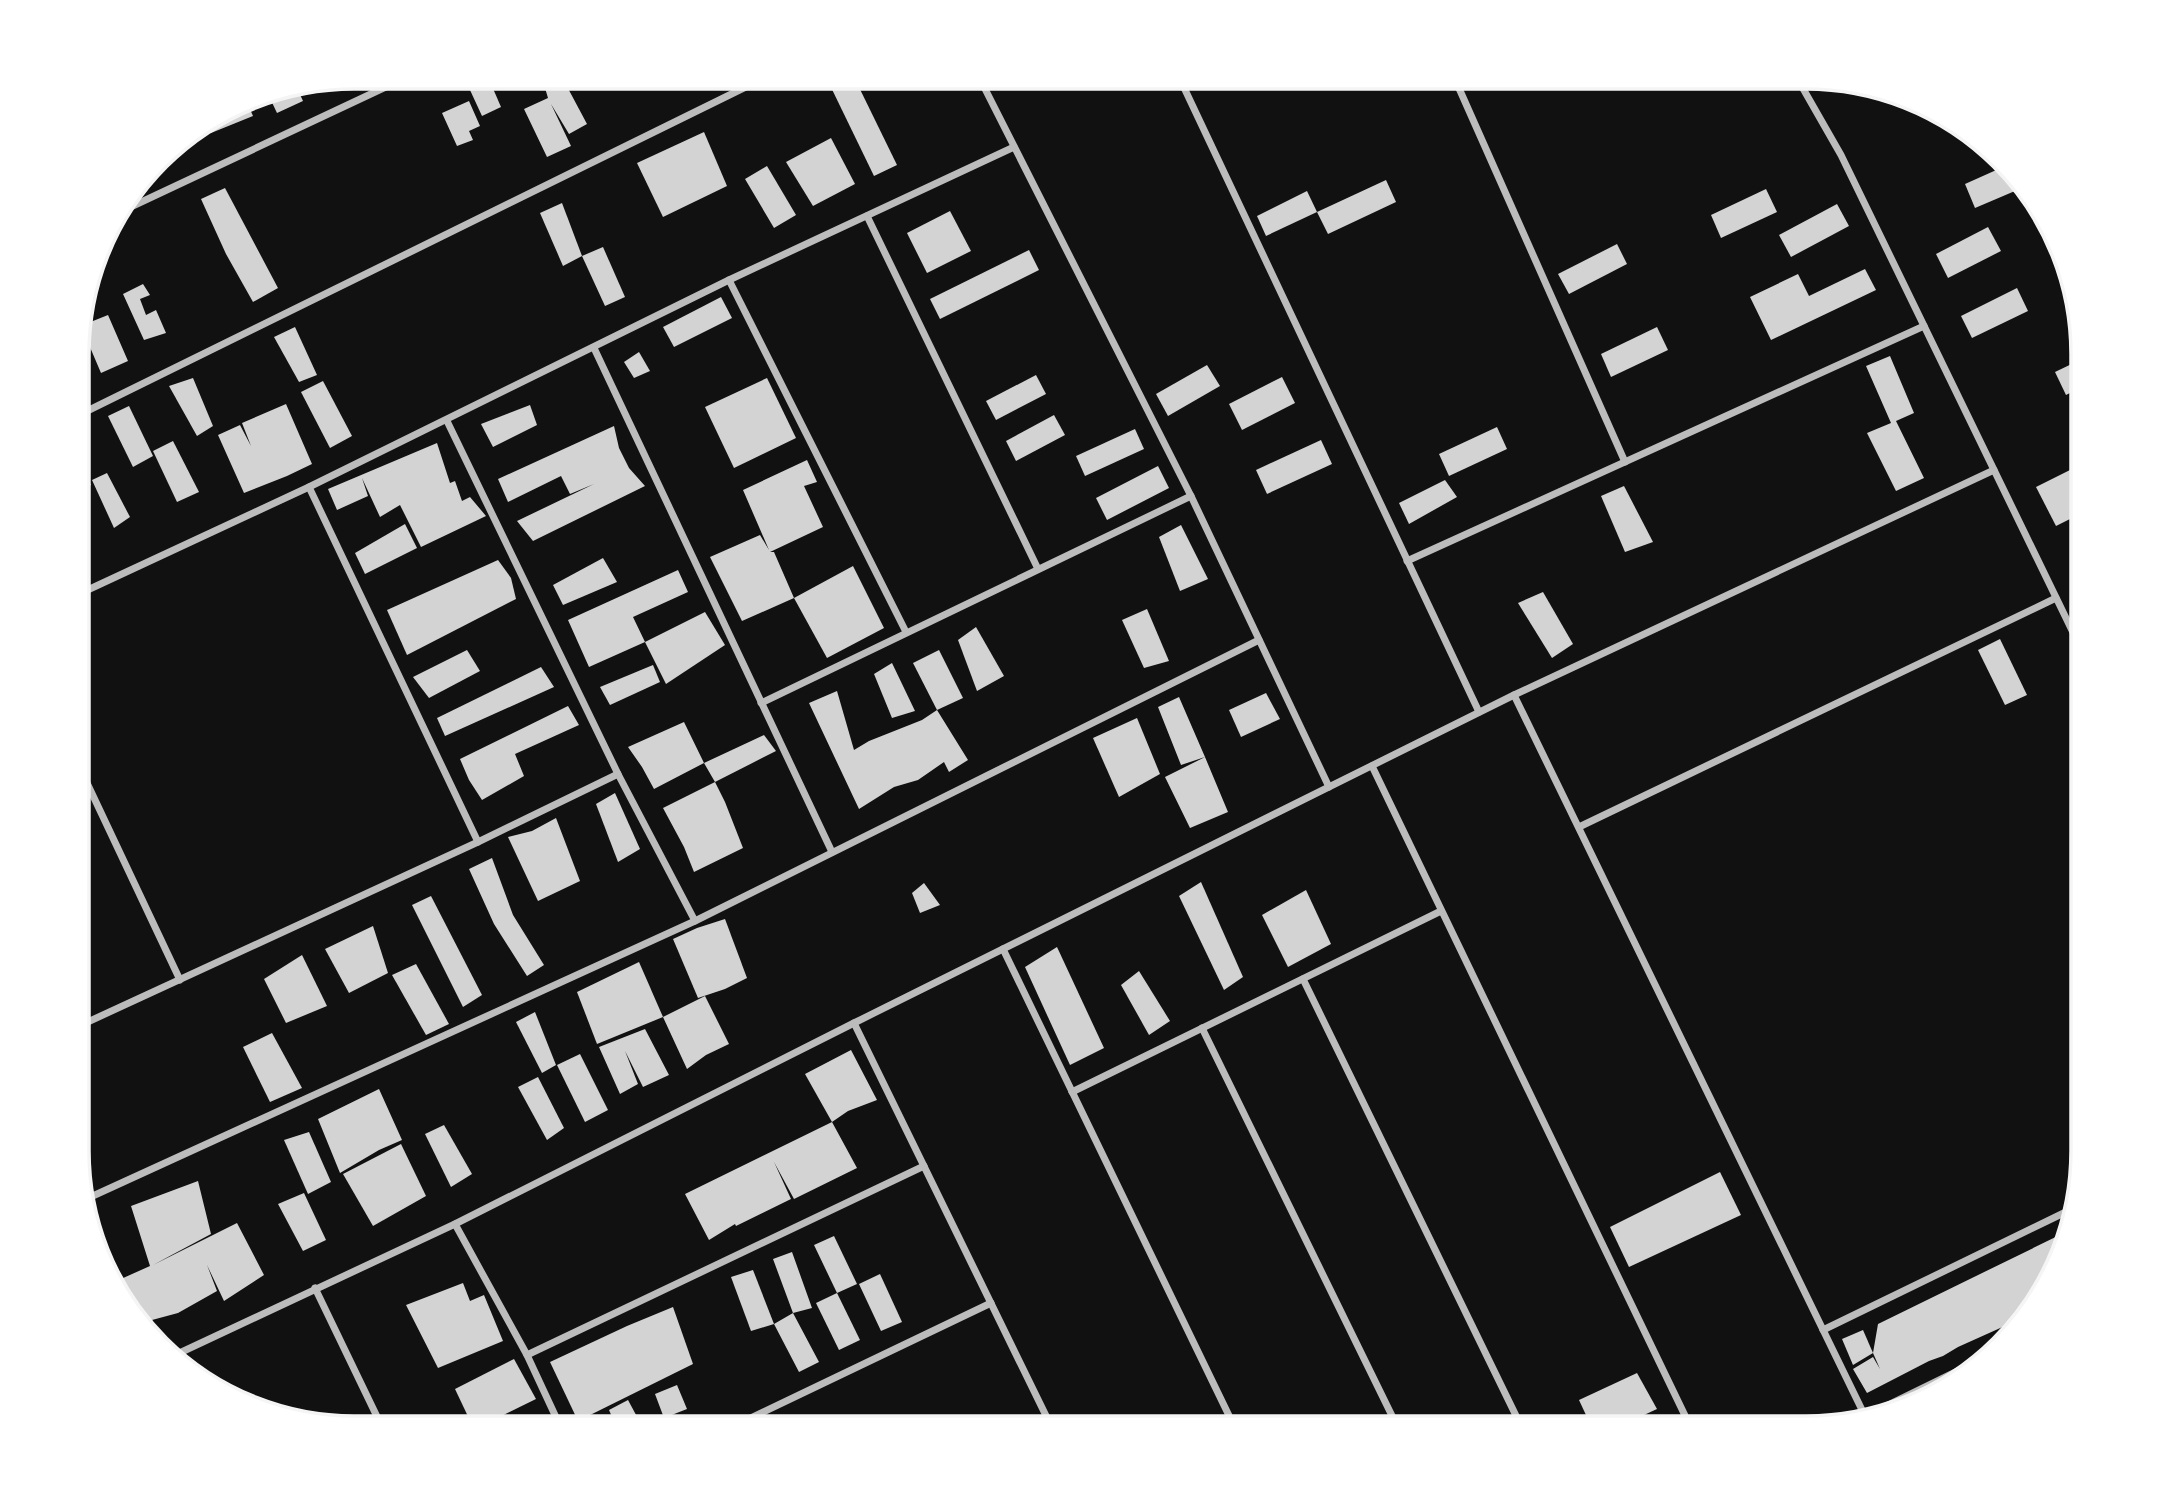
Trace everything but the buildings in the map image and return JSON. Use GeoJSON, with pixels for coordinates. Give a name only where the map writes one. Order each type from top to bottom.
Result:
{"type":"FeatureCollection","features":[{"type":"Feature","properties":{"kind":"street"},"geometry":{"type":"LineString","coordinates":[[136,205],[381,89]]}},
{"type":"Feature","properties":{"kind":"street"},"geometry":{"type":"LineString","coordinates":[[89,410],[742,89]]}},
{"type":"Feature","properties":{"kind":"street"},"geometry":{"type":"LineString","coordinates":[[985,89],[1191,496],[1329,787]]}},
{"type":"Feature","properties":{"kind":"street"},"geometry":{"type":"LineString","coordinates":[[1185,89],[1479,712]]}},
{"type":"Feature","properties":{"kind":"street"},"geometry":{"type":"LineString","coordinates":[[1459,89],[1625,462]]}},
{"type":"Feature","properties":{"kind":"street"},"geometry":{"type":"LineString","coordinates":[[1803,89],[1840,155],[2071,629]]}},
{"type":"Feature","properties":{"kind":"street"},"geometry":{"type":"LineString","coordinates":[[89,589],[447,421],[729,280],[1014,147]]}},
{"type":"Feature","properties":{"kind":"street"},"geometry":{"type":"LineString","coordinates":[[867,216],[1038,569]]}},
{"type":"Feature","properties":{"kind":"street"},"geometry":{"type":"LineString","coordinates":[[729,280],[906,632]]}},
{"type":"Feature","properties":{"kind":"street"},"geometry":{"type":"LineString","coordinates":[[1407,562],[1924,327]]}},
{"type":"Feature","properties":{"kind":"street"},"geometry":{"type":"LineString","coordinates":[[594,348],[832,852]]}},
{"type":"Feature","properties":{"kind":"street"},"geometry":{"type":"LineString","coordinates":[[447,421],[618,774],[695,921]]}},
{"type":"Feature","properties":{"kind":"street"},"geometry":{"type":"LineString","coordinates":[[182,1352],[455,1224],[1479,712],[1994,470]]}},
{"type":"Feature","properties":{"kind":"street"},"geometry":{"type":"LineString","coordinates":[[309,487],[478,842]]}},
{"type":"Feature","properties":{"kind":"street"},"geometry":{"type":"LineString","coordinates":[[761,703],[1191,496]]}},
{"type":"Feature","properties":{"kind":"street"},"geometry":{"type":"LineString","coordinates":[[1579,827],[2056,598]]}},
{"type":"Feature","properties":{"kind":"street"},"geometry":{"type":"LineString","coordinates":[[93,1196],[695,921],[1259,640]]}},
{"type":"Feature","properties":{"kind":"street"},"geometry":{"type":"LineString","coordinates":[[1514,695],[1862,1410]]}},
{"type":"Feature","properties":{"kind":"street"},"geometry":{"type":"LineString","coordinates":[[1371,766],[1683,1416]]}},
{"type":"Feature","properties":{"kind":"street"},"geometry":{"type":"LineString","coordinates":[[89,1021],[478,842],[618,774]]}},
{"type":"Feature","properties":{"kind":"street"},"geometry":{"type":"LineString","coordinates":[[89,787],[180,980]]}},
{"type":"Feature","properties":{"kind":"street"},"geometry":{"type":"LineString","coordinates":[[1072,1092],[1441,911]]}},
{"type":"Feature","properties":{"kind":"street"},"geometry":{"type":"LineString","coordinates":[[1003,949],[1229,1416]]}},
{"type":"Feature","properties":{"kind":"street"},"geometry":{"type":"LineString","coordinates":[[1303,979],[1516,1416]]}},
{"type":"Feature","properties":{"kind":"street"},"geometry":{"type":"LineString","coordinates":[[853,1023],[1046,1416]]}},
{"type":"Feature","properties":{"kind":"street"},"geometry":{"type":"LineString","coordinates":[[1202,1028],[1392,1416]]}},
{"type":"Feature","properties":{"kind":"street"},"geometry":{"type":"LineString","coordinates":[[527,1355],[924,1166]]}},
{"type":"Feature","properties":{"kind":"street"},"geometry":{"type":"LineString","coordinates":[[1823,1330],[2063,1213]]}},
{"type":"Feature","properties":{"kind":"street"},"geometry":{"type":"LineString","coordinates":[[455,1224],[527,1355],[556,1416]]}},
{"type":"Feature","properties":{"kind":"street"},"geometry":{"type":"LineString","coordinates":[[315,1289],[377,1416]]}},
{"type":"Feature","properties":{"kind":"street"},"geometry":{"type":"LineString","coordinates":[[760,1416],[991,1303]]}}]}
